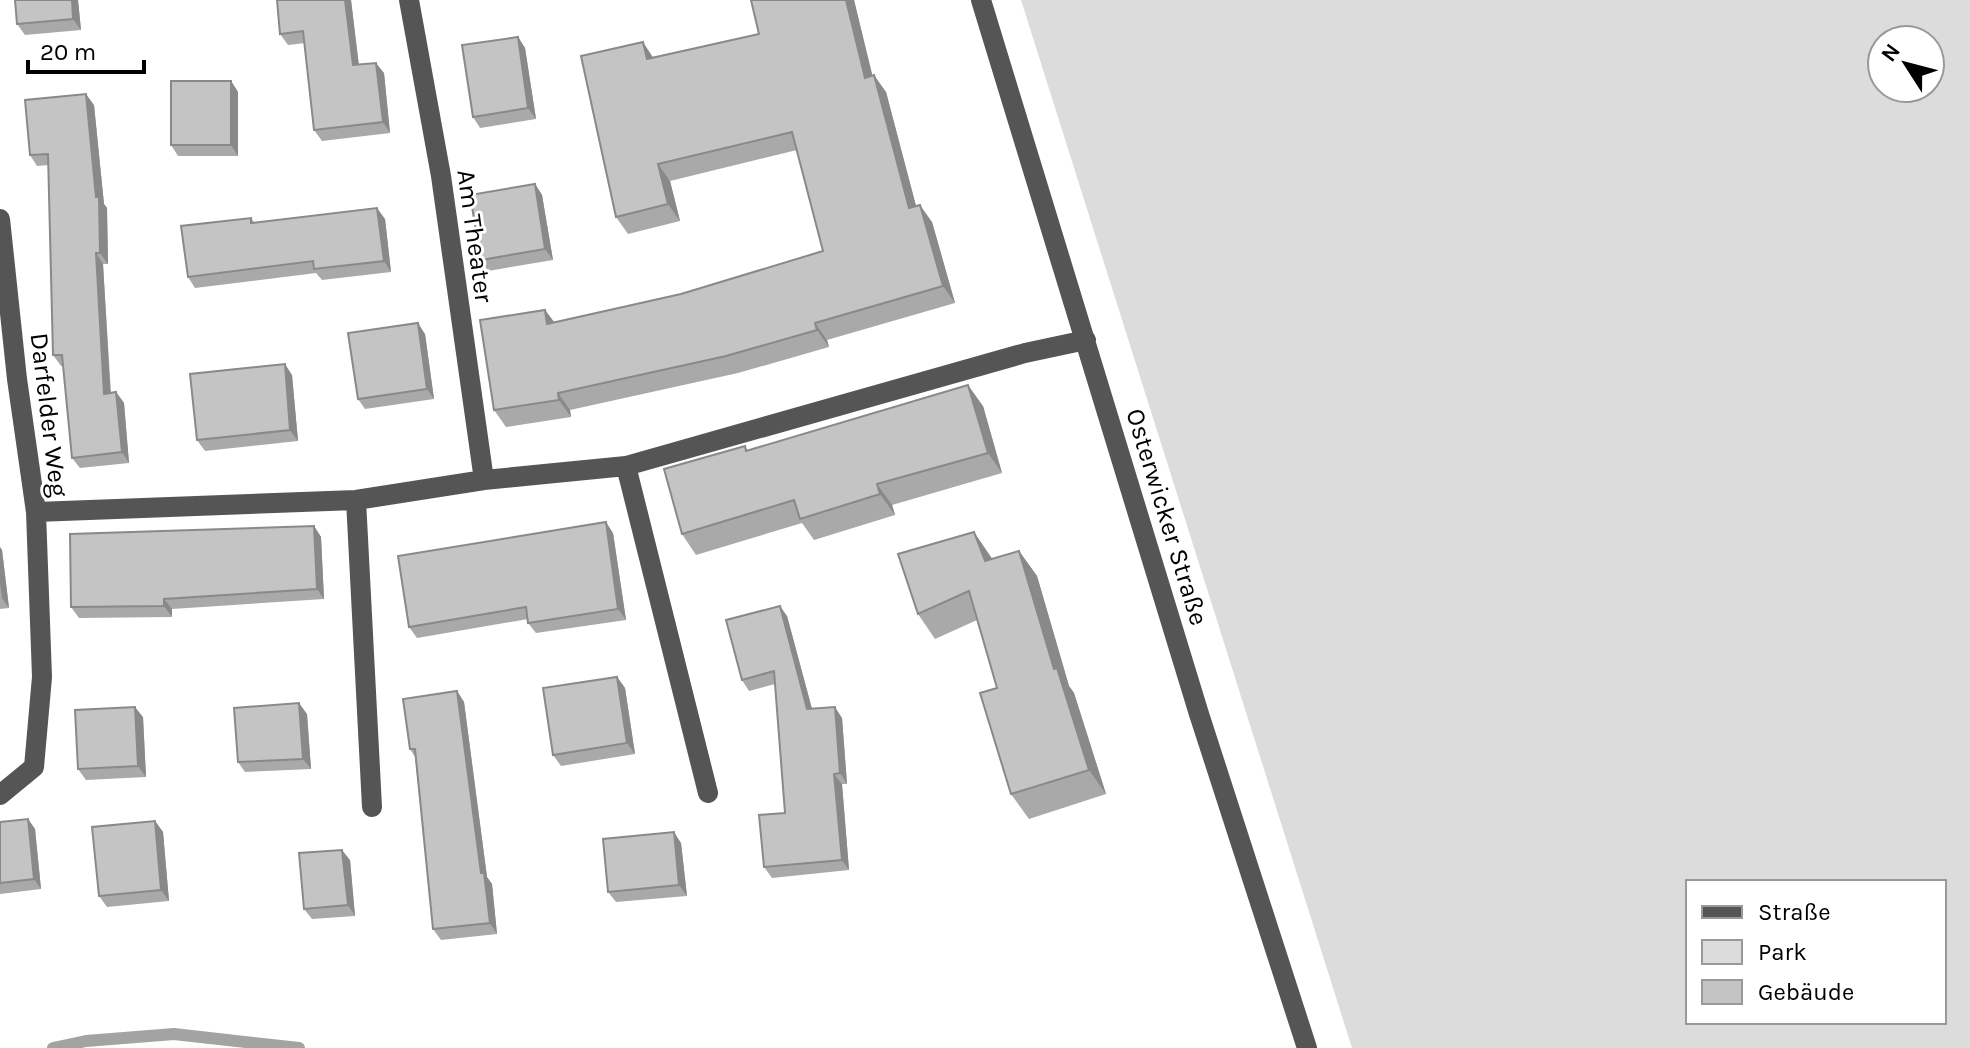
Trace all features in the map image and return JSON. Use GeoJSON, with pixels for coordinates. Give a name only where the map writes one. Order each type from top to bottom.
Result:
{"type":"FeatureCollection","features":[{"type":"Feature","properties":{"kind":"street","name":"Am Theater"},"geometry":{"type":"LineString","coordinates":[[409,0],[441,176],[484,480]]}},
{"type":"Feature","properties":{"kind":"street","name":"Osterwicker Straße"},"geometry":{"type":"LineString","coordinates":[[981,0],[1199,714],[1307,1048]]}},
{"type":"Feature","properties":{"kind":"street","name":"Darfelder Weg"},"geometry":{"type":"LineString","coordinates":[[0,219],[17,379],[36,512],[42,677],[34,767],[0,795]]}},
{"type":"Feature","properties":{"kind":"street"},"geometry":{"type":"LineString","coordinates":[[36,512],[356,500],[484,480],[626,466],[1033,351],[1086,340]]}},
{"type":"Feature","properties":{"kind":"street"},"geometry":{"type":"LineString","coordinates":[[626,466],[708,793]]}},
{"type":"Feature","properties":{"kind":"street"},"geometry":{"type":"LineString","coordinates":[[356,500],[372,807]]}},
{"type":"Feature","properties":{"kind":"green space"},"geometry":{"type":"Polygon","coordinates":[[[1021,0],[1970,0],[1970,1048],[1352,1048],[1021,0]]]}},
{"type":"Feature","properties":{"kind":"building"},"geometry":{"type":"Polygon","coordinates":[[[15,0],[72,0],[73,19],[17,24],[15,0]]]}},
{"type":"Feature","properties":{"kind":"building"},"geometry":{"type":"Polygon","coordinates":[[[277,0],[345,0],[353,65],[376,63],[383,122],[314,130],[303,31],[280,34],[277,0]]]}},
{"type":"Feature","properties":{"kind":"building"},"geometry":{"type":"Polygon","coordinates":[[[751,0],[846,0],[865,78],[874,75],[909,208],[920,205],[943,286],[815,323],[817,330],[726,356],[558,393],[559,400],[494,410],[480,320],[545,310],[547,324],[681,294],[823,251],[792,132],[658,164],[668,204],[616,217],[581,56],[643,42],[647,59],[759,34],[751,0]]]}},
{"type":"Feature","properties":{"kind":"building"},"geometry":{"type":"Polygon","coordinates":[[[518,37],[528,108],[473,117],[462,45],[518,37]]]}},
{"type":"Feature","properties":{"kind":"building"},"geometry":{"type":"Polygon","coordinates":[[[171,81],[231,81],[231,145],[171,145],[171,81]]]}},
{"type":"Feature","properties":{"kind":"building"},"geometry":{"type":"Polygon","coordinates":[[[86,94],[96,197],[99,197],[100,253],[96,253],[104,394],[116,392],[122,452],[72,458],[62,355],[53,355],[48,154],[30,155],[25,100],[86,94]]]}},
{"type":"Feature","properties":{"kind":"building"},"geometry":{"type":"Polygon","coordinates":[[[535,184],[545,249],[481,260],[470,195],[535,184]]]}},
{"type":"Feature","properties":{"kind":"building"},"geometry":{"type":"Polygon","coordinates":[[[377,208],[384,261],[314,269],[313,261],[188,277],[181,226],[251,218],[251,223],[377,208]]]}},
{"type":"Feature","properties":{"kind":"building"},"geometry":{"type":"Polygon","coordinates":[[[418,323],[427,389],[358,399],[348,333],[418,323]]]}},
{"type":"Feature","properties":{"kind":"building"},"geometry":{"type":"Polygon","coordinates":[[[285,364],[290,430],[197,440],[190,374],[285,364]]]}},
{"type":"Feature","properties":{"kind":"building"},"geometry":{"type":"Polygon","coordinates":[[[968,385],[988,453],[877,484],[880,494],[800,519],[794,500],[682,534],[664,469],[745,446],[746,451],[968,385]]]}},
{"type":"Feature","properties":{"kind":"building"},"geometry":{"type":"Polygon","coordinates":[[[606,522],[618,609],[528,623],[526,607],[409,627],[398,556],[606,522]]]}},
{"type":"Feature","properties":{"kind":"building"},"geometry":{"type":"Polygon","coordinates":[[[314,526],[317,589],[164,599],[164,606],[71,607],[70,534],[314,526]]]}},
{"type":"Feature","properties":{"kind":"building"},"geometry":{"type":"Polygon","coordinates":[[[974,532],[985,561],[1019,551],[1054,669],[1057,668],[1089,770],[1011,794],[980,693],[997,688],[969,591],[918,614],[898,554],[974,532]]]}},
{"type":"Feature","properties":{"kind":"building"},"geometry":{"type":"Polygon","coordinates":[[[780,606],[807,709],[835,707],[840,773],[834,774],[842,860],[764,867],[759,815],[785,813],[774,671],[742,680],[726,620],[780,606]]]}},
{"type":"Feature","properties":{"kind":"building"},"geometry":{"type":"Polygon","coordinates":[[[617,677],[627,743],[553,755],[543,688],[617,677]]]}},
{"type":"Feature","properties":{"kind":"building"},"geometry":{"type":"Polygon","coordinates":[[[457,691],[490,923],[433,929],[415,749],[410,749],[403,699],[457,691]]]}},
{"type":"Feature","properties":{"kind":"building"},"geometry":{"type":"Polygon","coordinates":[[[299,703],[303,759],[238,762],[234,708],[299,703]]]}},
{"type":"Feature","properties":{"kind":"building"},"geometry":{"type":"Polygon","coordinates":[[[135,707],[138,766],[78,769],[75,710],[135,707]]]}},
{"type":"Feature","properties":{"kind":"building"},"geometry":{"type":"Polygon","coordinates":[[[28,819],[34,879],[0,883],[0,822],[28,819]]]}},
{"type":"Feature","properties":{"kind":"building"},"geometry":{"type":"Polygon","coordinates":[[[155,821],[161,890],[99,896],[92,827],[155,821]]]}},
{"type":"Feature","properties":{"kind":"building"},"geometry":{"type":"Polygon","coordinates":[[[674,832],[679,885],[608,892],[603,839],[674,832]]]}},
{"type":"Feature","properties":{"kind":"building"},"geometry":{"type":"Polygon","coordinates":[[[342,850],[348,905],[304,909],[299,853],[342,850]]]}},
{"type":"Feature","properties":{"kind":"waterway"},"geometry":{"type":"LineString","coordinates":[[53,1048],[86,1041],[174,1034],[299,1048]]}}]}
